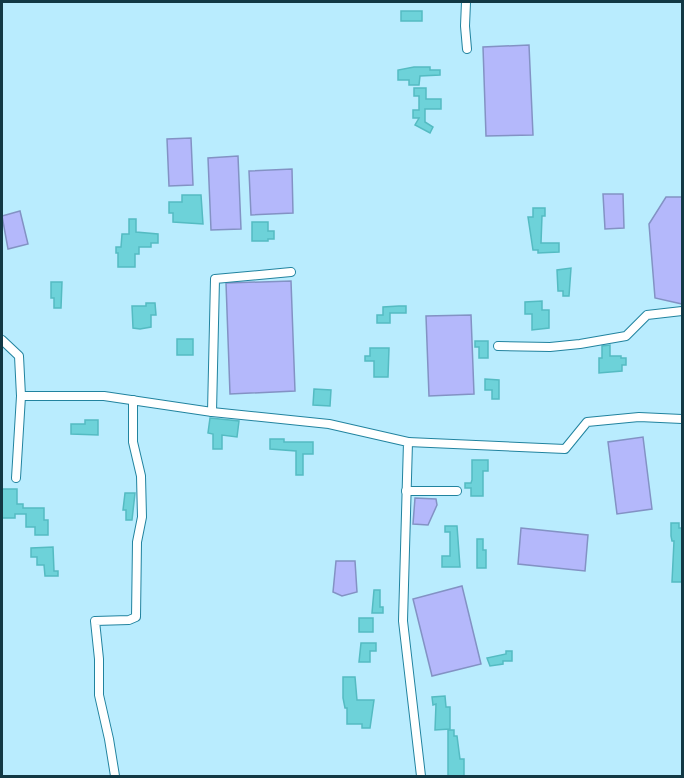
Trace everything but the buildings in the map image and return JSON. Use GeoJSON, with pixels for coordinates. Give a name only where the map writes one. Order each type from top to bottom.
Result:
{"type":"FeatureCollection","features":[{"type":"Feature","properties":{"kind":"street"},"geometry":{"type":"LineString","coordinates":[[466,2],[467,49]]}},
{"type":"Feature","properties":{"kind":"street"},"geometry":{"type":"LineString","coordinates":[[212,412],[215,279],[291,272]]}},
{"type":"Feature","properties":{"kind":"street"},"geometry":{"type":"LineString","coordinates":[[498,346],[550,347],[626,336],[647,315],[682,311]]}},
{"type":"Feature","properties":{"kind":"street"},"geometry":{"type":"LineString","coordinates":[[2,340],[19,356],[21,396],[16,478]]}},
{"type":"Feature","properties":{"kind":"street"},"geometry":{"type":"LineString","coordinates":[[21,396],[104,396],[212,412],[329,424],[408,442],[565,449],[586,422],[639,417],[682,418]]}},
{"type":"Feature","properties":{"kind":"street"},"geometry":{"type":"LineString","coordinates":[[114,777],[109,738],[99,695],[99,659],[95,621],[129,620],[136,617],[137,542],[142,518],[141,476],[133,442],[133,400]]}},
{"type":"Feature","properties":{"kind":"street"},"geometry":{"type":"LineString","coordinates":[[408,442],[403,621],[421,777]]}},
{"type":"Feature","properties":{"kind":"street"},"geometry":{"type":"LineString","coordinates":[[406,491],[457,491]]}},
{"type":"Feature","properties":{"kind":"water"},"geometry":{"type":"Polygon","coordinates":[[[529,45],[533,135],[486,136],[483,47],[529,45]]]}},
{"type":"Feature","properties":{"kind":"water"},"geometry":{"type":"Polygon","coordinates":[[[191,138],[193,185],[169,186],[167,139],[191,138]]]}},
{"type":"Feature","properties":{"kind":"water"},"geometry":{"type":"Polygon","coordinates":[[[238,156],[241,229],[211,230],[208,158],[238,156]]]}},
{"type":"Feature","properties":{"kind":"water"},"geometry":{"type":"Polygon","coordinates":[[[292,169],[293,213],[251,215],[249,171],[292,169]]]}},
{"type":"Feature","properties":{"kind":"water"},"geometry":{"type":"Polygon","coordinates":[[[603,194],[623,194],[624,228],[605,229],[603,194]]]}},
{"type":"Feature","properties":{"kind":"water"},"geometry":{"type":"Polygon","coordinates":[[[666,197],[682,197],[682,304],[655,298],[649,224],[666,197]]]}},
{"type":"Feature","properties":{"kind":"water"},"geometry":{"type":"Polygon","coordinates":[[[20,211],[28,244],[8,249],[2,216],[20,211]]]}},
{"type":"Feature","properties":{"kind":"water"},"geometry":{"type":"Polygon","coordinates":[[[291,281],[295,391],[230,394],[226,283],[291,281]]]}},
{"type":"Feature","properties":{"kind":"water"},"geometry":{"type":"Polygon","coordinates":[[[471,315],[474,394],[429,396],[426,316],[471,315]]]}},
{"type":"Feature","properties":{"kind":"water"},"geometry":{"type":"Polygon","coordinates":[[[643,437],[652,509],[617,514],[608,442],[643,437]]]}},
{"type":"Feature","properties":{"kind":"water"},"geometry":{"type":"Polygon","coordinates":[[[415,498],[436,499],[437,505],[428,525],[413,524],[415,498]]]}},
{"type":"Feature","properties":{"kind":"water"},"geometry":{"type":"Polygon","coordinates":[[[521,528],[588,535],[585,571],[518,564],[521,528]]]}},
{"type":"Feature","properties":{"kind":"water"},"geometry":{"type":"Polygon","coordinates":[[[336,561],[355,561],[357,592],[342,596],[333,592],[336,561]]]}},
{"type":"Feature","properties":{"kind":"water"},"geometry":{"type":"Polygon","coordinates":[[[462,586],[481,664],[432,676],[413,599],[462,586]]]}}]}
